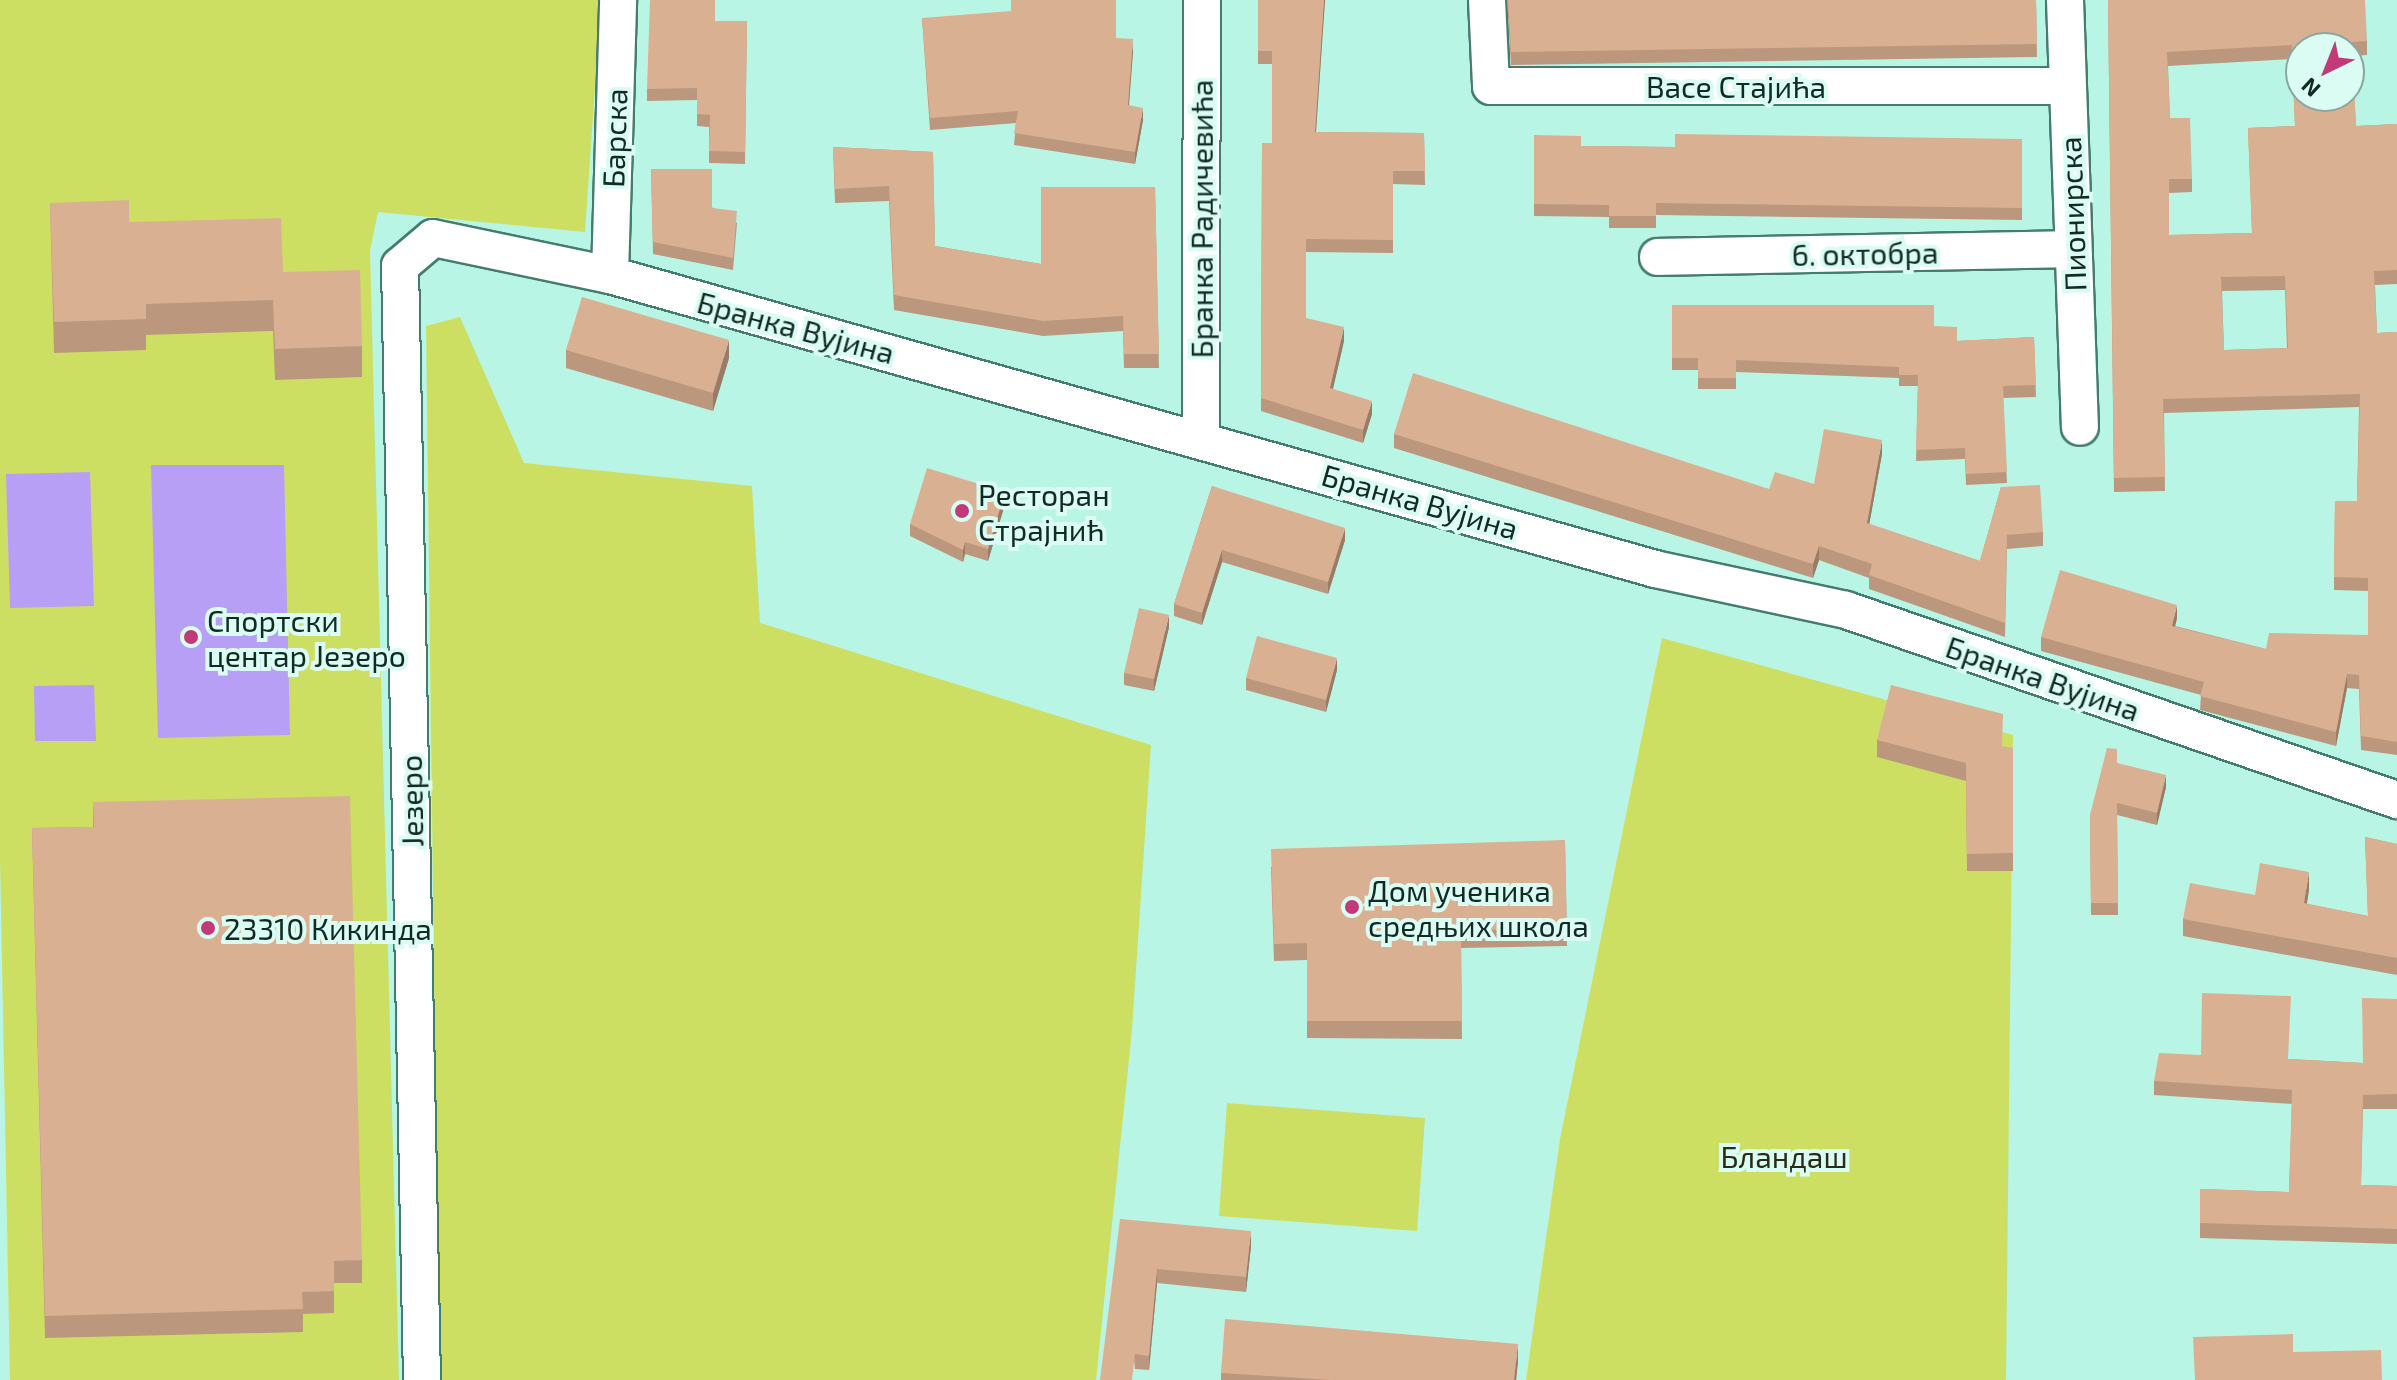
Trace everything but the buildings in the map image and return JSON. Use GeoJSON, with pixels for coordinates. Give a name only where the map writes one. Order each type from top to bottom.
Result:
{"type":"FeatureCollection","features":[{"type":"Feature","properties":{"kind":"street","name":"Барска"},"geometry":{"type":"LineString","coordinates":[[610,275],[618,0]]}},
{"type":"Feature","properties":{"kind":"street","name":"Бранка Радичевића"},"geometry":{"type":"LineString","coordinates":[[1201,438],[1202,0]]}},
{"type":"Feature","properties":{"kind":"street","name":"Васе Стајића"},"geometry":{"type":"LineString","coordinates":[[1487,0],[1491,86],[2067,86]]}},
{"type":"Feature","properties":{"kind":"street","name":"Пионирска"},"geometry":{"type":"LineString","coordinates":[[2065,0],[2080,427]]}},
{"type":"Feature","properties":{"kind":"street","name":"Бранка Вујина"},"geometry":{"type":"LineString","coordinates":[[433,238],[610,275],[1201,438],[1655,569],[1846,610],[2397,800]]}},
{"type":"Feature","properties":{"kind":"street","name":"Језеро"},"geometry":{"type":"LineString","coordinates":[[422,1380],[400,266],[433,238]]}},
{"type":"Feature","properties":{"kind":"street","name":"6. октобра"},"geometry":{"type":"LineString","coordinates":[[1658,257],[2073,249]]}},
{"type":"Feature","properties":{"kind":"green space","name":"Спортски центар Језеро"},"geometry":{"type":"Polygon","coordinates":[[[0,0],[601,0],[585,232],[378,212],[370,251],[399,1380],[10,1380],[0,859],[0,0]]]}},
{"type":"Feature","properties":{"kind":"green space"},"geometry":{"type":"Polygon","coordinates":[[[460,317],[524,463],[752,486],[760,623],[1151,745],[1132,1030],[1096,1380],[439,1380],[426,326],[460,317]]]}},
{"type":"Feature","properties":{"kind":"green space","name":"Бландаш"},"geometry":{"type":"Polygon","coordinates":[[[1662,638],[2013,735],[2006,1380],[1526,1380],[1560,1139],[1662,638]]]}},
{"type":"Feature","properties":{"kind":"green space"},"geometry":{"type":"Polygon","coordinates":[[[1227,1103],[1425,1118],[1417,1231],[1219,1216],[1227,1103]]]}},
{"type":"Feature","properties":{"kind":"shaded area"},"geometry":{"type":"Polygon","coordinates":[[[151,465],[284,465],[290,735],[158,738],[151,465]]]}},
{"type":"Feature","properties":{"kind":"shaded area"},"geometry":{"type":"Polygon","coordinates":[[[90,472],[94,606],[10,608],[6,474],[90,472]]]}},
{"type":"Feature","properties":{"kind":"shaded area"},"geometry":{"type":"Polygon","coordinates":[[[94,685],[96,741],[35,741],[34,686],[94,685]]]}},
{"type":"Feature","properties":{"kind":"place","name":"Ресторан Страјнић"},"geometry":{"type":"Point","coordinates":[962,511]}},
{"type":"Feature","properties":{"kind":"place","name":"Спортски центар Језеро"},"geometry":{"type":"Point","coordinates":[191,637]}},
{"type":"Feature","properties":{"kind":"place","name":"Дом ученика средњих школа"},"geometry":{"type":"Point","coordinates":[1352,907]}},
{"type":"Feature","properties":{"kind":"place","name":"23310 Кикинда"},"geometry":{"type":"Point","coordinates":[208,928]}}]}
